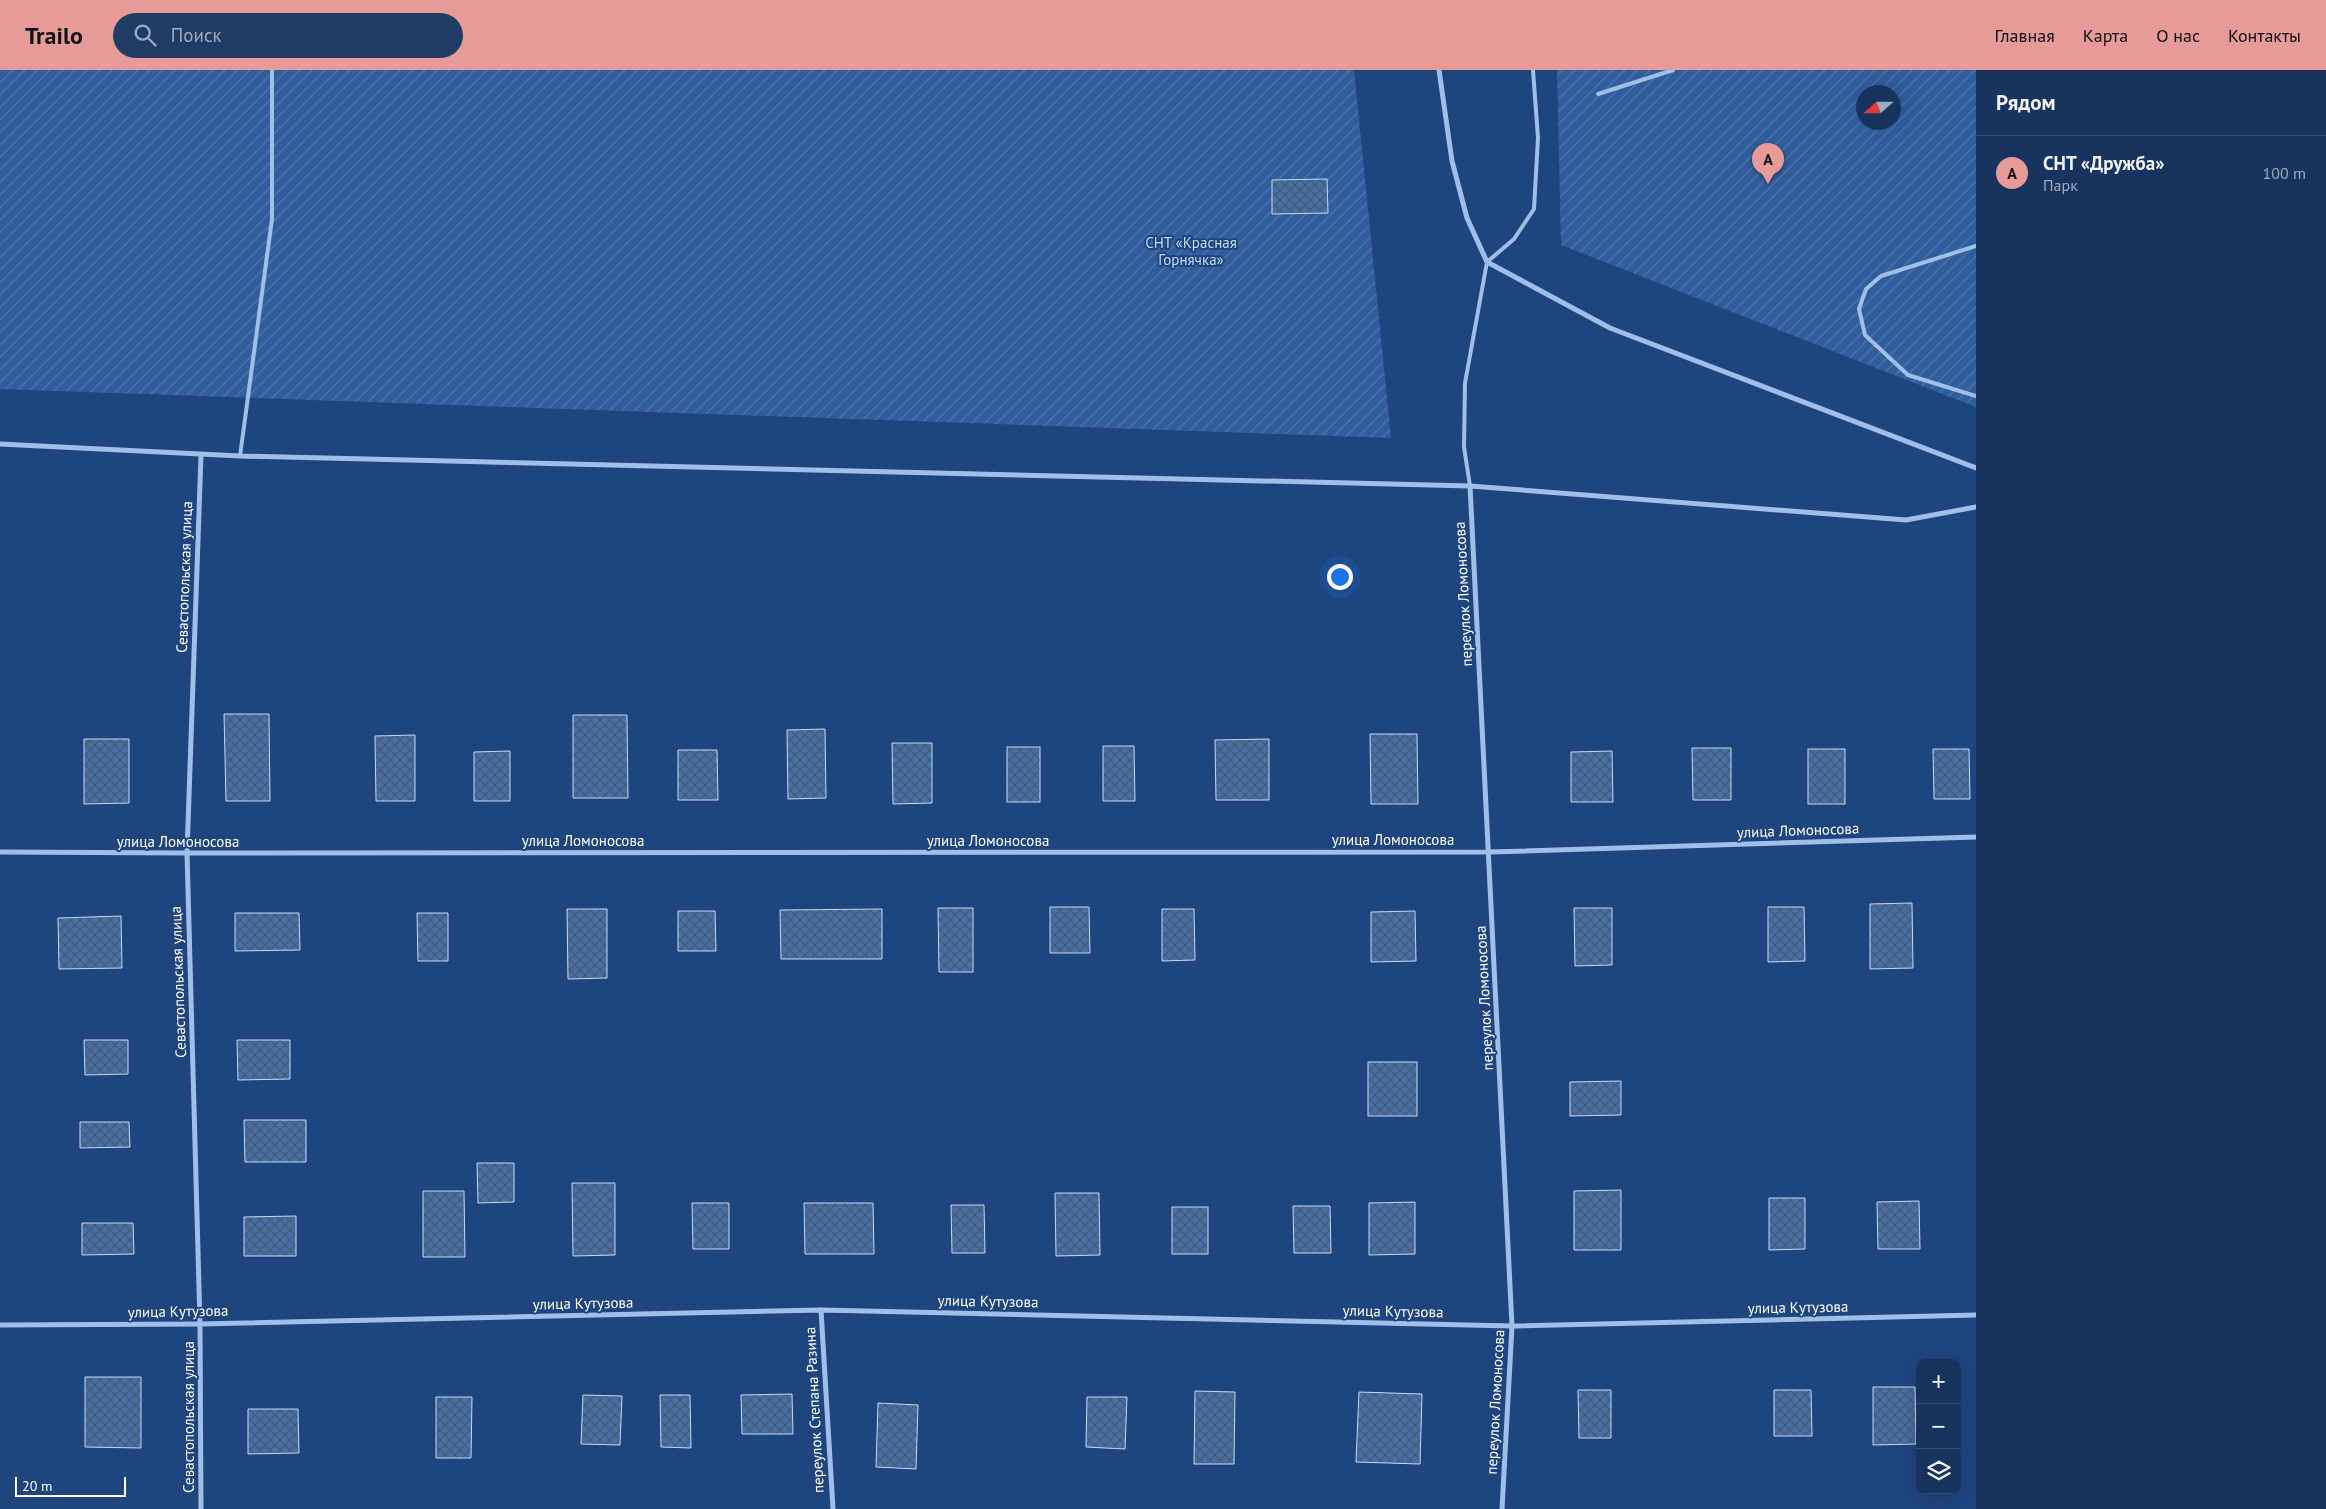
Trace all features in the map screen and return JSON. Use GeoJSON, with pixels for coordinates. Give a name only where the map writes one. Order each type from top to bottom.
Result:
{"type":"FeatureCollection","features":[{"type":"Feature","properties":{"kind":"street"},"geometry":{"type":"LineString","coordinates":[[1439,70],[1452,161],[1467,218],[1487,262],[1610,328],[1976,468]]}},
{"type":"Feature","properties":{"kind":"street"},"geometry":{"type":"LineString","coordinates":[[0,444],[201,455],[1470,486],[1906,520],[1976,507]]}},
{"type":"Feature","properties":{"kind":"street","name":"Севастопольская улица"},"geometry":{"type":"LineString","coordinates":[[201,455],[187,854],[200,1324],[201,1509]]}},
{"type":"Feature","properties":{"kind":"street","name":"переулок Ломоносова"},"geometry":{"type":"LineString","coordinates":[[1470,486],[1490,852],[1512,1326],[1502,1509]]}},
{"type":"Feature","properties":{"kind":"street","name":"улица Ломоносова"},"geometry":{"type":"LineString","coordinates":[[0,852],[187,854],[1490,852],[1976,837]]}},
{"type":"Feature","properties":{"kind":"street","name":"улица Кутузова"},"geometry":{"type":"LineString","coordinates":[[0,1325],[200,1324],[821,1310],[1512,1326],[1976,1315]]}},
{"type":"Feature","properties":{"kind":"street","name":"переулок Степана Разина"},"geometry":{"type":"LineString","coordinates":[[821,1310],[833,1509]]}},
{"type":"Feature","properties":{"kind":"lane"},"geometry":{"type":"LineString","coordinates":[[240,456],[272,219],[272,70]]}},
{"type":"Feature","properties":{"kind":"lane"},"geometry":{"type":"LineString","coordinates":[[1470,486],[1464,447],[1465,383],[1487,262],[1514,240],[1534,209],[1538,138],[1533,70]]}},
{"type":"Feature","properties":{"kind":"lane"},"geometry":{"type":"LineString","coordinates":[[1598,94],[1673,70]]}},
{"type":"Feature","properties":{"kind":"lane"},"geometry":{"type":"LineString","coordinates":[[1976,246],[1881,276],[1866,289],[1859,309],[1865,335],[1908,375],[1976,396]]}},
{"type":"Feature","properties":{"kind":"green space","name":"СНТ «Красная Горнячка»"},"geometry":{"type":"Polygon","coordinates":[[[0,70],[1354,70],[1391,438],[0,389],[0,70]]]}},
{"type":"Feature","properties":{"kind":"green space"},"geometry":{"type":"Polygon","coordinates":[[[1557,70],[1976,70],[1976,407],[1561,245],[1557,70]]]}},
{"type":"Feature","properties":{"kind":"building"},"geometry":{"type":"Polygon","coordinates":[[[1327,179],[1328,213],[1272,214],[1272,180],[1327,179]]]}},
{"type":"Feature","properties":{"kind":"building"},"geometry":{"type":"Polygon","coordinates":[[[224,714],[269,714],[270,801],[226,801],[224,714]]]}},
{"type":"Feature","properties":{"kind":"building"},"geometry":{"type":"Polygon","coordinates":[[[573,715],[627,715],[628,798],[573,798],[573,715]]]}},
{"type":"Feature","properties":{"kind":"building"},"geometry":{"type":"Polygon","coordinates":[[[825,729],[826,798],[788,799],[787,730],[825,729]]]}},
{"type":"Feature","properties":{"kind":"building"},"geometry":{"type":"Polygon","coordinates":[[[1370,734],[1417,734],[1418,804],[1371,804],[1370,734]]]}},
{"type":"Feature","properties":{"kind":"building"},"geometry":{"type":"Polygon","coordinates":[[[415,735],[415,801],[376,801],[375,736],[415,735]]]}},
{"type":"Feature","properties":{"kind":"building"},"geometry":{"type":"Polygon","coordinates":[[[84,739],[129,739],[129,803],[84,804],[84,739]]]}},
{"type":"Feature","properties":{"kind":"building"},"geometry":{"type":"Polygon","coordinates":[[[1269,739],[1269,800],[1216,800],[1215,740],[1269,739]]]}},
{"type":"Feature","properties":{"kind":"building"},"geometry":{"type":"Polygon","coordinates":[[[892,743],[932,743],[932,803],[893,804],[892,743]]]}},
{"type":"Feature","properties":{"kind":"building"},"geometry":{"type":"Polygon","coordinates":[[[1103,746],[1134,746],[1135,801],[1103,801],[1103,746]]]}},
{"type":"Feature","properties":{"kind":"building"},"geometry":{"type":"Polygon","coordinates":[[[1007,747],[1040,747],[1040,802],[1007,802],[1007,747]]]}},
{"type":"Feature","properties":{"kind":"building"},"geometry":{"type":"Polygon","coordinates":[[[1692,748],[1731,748],[1731,800],[1693,800],[1692,748]]]}},
{"type":"Feature","properties":{"kind":"building"},"geometry":{"type":"Polygon","coordinates":[[[1808,749],[1845,749],[1845,804],[1808,804],[1808,749]]]}},
{"type":"Feature","properties":{"kind":"building"},"geometry":{"type":"Polygon","coordinates":[[[1933,749],[1969,749],[1970,799],[1934,799],[1933,749]]]}},
{"type":"Feature","properties":{"kind":"building"},"geometry":{"type":"Polygon","coordinates":[[[678,750],[717,750],[718,800],[678,800],[678,750]]]}},
{"type":"Feature","properties":{"kind":"building"},"geometry":{"type":"Polygon","coordinates":[[[510,751],[510,801],[474,801],[474,752],[510,751]]]}},
{"type":"Feature","properties":{"kind":"building"},"geometry":{"type":"Polygon","coordinates":[[[1612,751],[1613,802],[1571,802],[1571,752],[1612,751]]]}},
{"type":"Feature","properties":{"kind":"building"},"geometry":{"type":"Polygon","coordinates":[[[1912,903],[1913,968],[1870,969],[1870,904],[1912,903]]]}},
{"type":"Feature","properties":{"kind":"building"},"geometry":{"type":"Polygon","coordinates":[[[1050,907],[1089,907],[1090,953],[1050,953],[1050,907]]]}},
{"type":"Feature","properties":{"kind":"building"},"geometry":{"type":"Polygon","coordinates":[[[1768,907],[1804,907],[1805,961],[1768,962],[1768,907]]]}},
{"type":"Feature","properties":{"kind":"building"},"geometry":{"type":"Polygon","coordinates":[[[938,908],[973,908],[973,972],[939,972],[938,908]]]}},
{"type":"Feature","properties":{"kind":"building"},"geometry":{"type":"Polygon","coordinates":[[[1574,908],[1612,908],[1612,965],[1575,966],[1574,908]]]}},
{"type":"Feature","properties":{"kind":"building"},"geometry":{"type":"Polygon","coordinates":[[[567,909],[607,909],[607,978],[568,979],[567,909]]]}},
{"type":"Feature","properties":{"kind":"building"},"geometry":{"type":"Polygon","coordinates":[[[882,909],[882,959],[781,959],[780,910],[882,909]]]}},
{"type":"Feature","properties":{"kind":"building"},"geometry":{"type":"Polygon","coordinates":[[[1162,909],[1194,909],[1195,960],[1162,961],[1162,909]]]}},
{"type":"Feature","properties":{"kind":"building"},"geometry":{"type":"Polygon","coordinates":[[[678,911],[715,911],[716,951],[678,951],[678,911]]]}},
{"type":"Feature","properties":{"kind":"building"},"geometry":{"type":"Polygon","coordinates":[[[1415,911],[1416,961],[1371,962],[1371,912],[1415,911]]]}},
{"type":"Feature","properties":{"kind":"building"},"geometry":{"type":"Polygon","coordinates":[[[235,913],[299,913],[300,950],[235,951],[235,913]]]}},
{"type":"Feature","properties":{"kind":"building"},"geometry":{"type":"Polygon","coordinates":[[[417,913],[448,913],[448,961],[418,961],[417,913]]]}},
{"type":"Feature","properties":{"kind":"building"},"geometry":{"type":"Polygon","coordinates":[[[121,916],[122,968],[59,969],[58,918],[121,916]]]}},
{"type":"Feature","properties":{"kind":"building"},"geometry":{"type":"Polygon","coordinates":[[[84,1040],[128,1040],[128,1074],[85,1075],[84,1040]]]}},
{"type":"Feature","properties":{"kind":"building"},"geometry":{"type":"Polygon","coordinates":[[[237,1040],[290,1040],[290,1079],[238,1080],[237,1040]]]}},
{"type":"Feature","properties":{"kind":"building"},"geometry":{"type":"Polygon","coordinates":[[[1368,1062],[1417,1062],[1417,1116],[1368,1116],[1368,1062]]]}},
{"type":"Feature","properties":{"kind":"building"},"geometry":{"type":"Polygon","coordinates":[[[1621,1081],[1621,1115],[1570,1116],[1570,1082],[1621,1081]]]}},
{"type":"Feature","properties":{"kind":"building"},"geometry":{"type":"Polygon","coordinates":[[[244,1120],[306,1120],[306,1162],[245,1162],[244,1120]]]}},
{"type":"Feature","properties":{"kind":"building"},"geometry":{"type":"Polygon","coordinates":[[[80,1122],[129,1122],[130,1147],[80,1148],[80,1122]]]}},
{"type":"Feature","properties":{"kind":"building"},"geometry":{"type":"Polygon","coordinates":[[[477,1163],[514,1163],[514,1202],[478,1203],[477,1163]]]}},
{"type":"Feature","properties":{"kind":"building"},"geometry":{"type":"Polygon","coordinates":[[[572,1183],[615,1183],[615,1255],[573,1256],[572,1183]]]}},
{"type":"Feature","properties":{"kind":"building"},"geometry":{"type":"Polygon","coordinates":[[[1621,1190],[1621,1250],[1574,1250],[1574,1191],[1621,1190]]]}},
{"type":"Feature","properties":{"kind":"building"},"geometry":{"type":"Polygon","coordinates":[[[423,1191],[464,1191],[465,1257],[423,1257],[423,1191]]]}},
{"type":"Feature","properties":{"kind":"building"},"geometry":{"type":"Polygon","coordinates":[[[1055,1193],[1099,1193],[1100,1255],[1056,1256],[1055,1193]]]}},
{"type":"Feature","properties":{"kind":"building"},"geometry":{"type":"Polygon","coordinates":[[[1769,1198],[1805,1198],[1805,1249],[1769,1250],[1769,1198]]]}},
{"type":"Feature","properties":{"kind":"building"},"geometry":{"type":"Polygon","coordinates":[[[1919,1201],[1920,1249],[1878,1249],[1877,1202],[1919,1201]]]}},
{"type":"Feature","properties":{"kind":"building"},"geometry":{"type":"Polygon","coordinates":[[[1415,1202],[1415,1254],[1369,1255],[1369,1203],[1415,1202]]]}},
{"type":"Feature","properties":{"kind":"building"},"geometry":{"type":"Polygon","coordinates":[[[692,1203],[729,1203],[729,1249],[693,1249],[692,1203]]]}},
{"type":"Feature","properties":{"kind":"building"},"geometry":{"type":"Polygon","coordinates":[[[804,1203],[873,1203],[874,1254],[805,1254],[804,1203]]]}},
{"type":"Feature","properties":{"kind":"building"},"geometry":{"type":"Polygon","coordinates":[[[951,1205],[984,1205],[985,1253],[952,1253],[951,1205]]]}},
{"type":"Feature","properties":{"kind":"building"},"geometry":{"type":"Polygon","coordinates":[[[1293,1206],[1330,1206],[1331,1253],[1294,1253],[1293,1206]]]}},
{"type":"Feature","properties":{"kind":"building"},"geometry":{"type":"Polygon","coordinates":[[[1172,1207],[1208,1207],[1208,1254],[1172,1254],[1172,1207]]]}},
{"type":"Feature","properties":{"kind":"building"},"geometry":{"type":"Polygon","coordinates":[[[296,1216],[296,1256],[244,1256],[244,1217],[296,1216]]]}},
{"type":"Feature","properties":{"kind":"building"},"geometry":{"type":"Polygon","coordinates":[[[82,1223],[133,1223],[134,1254],[82,1255],[82,1223]]]}},
{"type":"Feature","properties":{"kind":"building"},"geometry":{"type":"Polygon","coordinates":[[[85,1377],[141,1377],[141,1448],[85,1447],[85,1377]]]}},
{"type":"Feature","properties":{"kind":"building"},"geometry":{"type":"Polygon","coordinates":[[[1873,1387],[1915,1387],[1916,1444],[1873,1445],[1873,1387]]]}},
{"type":"Feature","properties":{"kind":"building"},"geometry":{"type":"Polygon","coordinates":[[[1578,1390],[1611,1390],[1611,1438],[1579,1438],[1578,1390]]]}},
{"type":"Feature","properties":{"kind":"building"},"geometry":{"type":"Polygon","coordinates":[[[1774,1390],[1811,1390],[1812,1436],[1774,1436],[1774,1390]]]}},
{"type":"Feature","properties":{"kind":"building"},"geometry":{"type":"Polygon","coordinates":[[[1195,1391],[1235,1392],[1234,1464],[1194,1464],[1195,1391]]]}},
{"type":"Feature","properties":{"kind":"building"},"geometry":{"type":"Polygon","coordinates":[[[1359,1392],[1422,1394],[1420,1464],[1356,1462],[1359,1392]]]}},
{"type":"Feature","properties":{"kind":"building"},"geometry":{"type":"Polygon","coordinates":[[[792,1394],[793,1434],[742,1434],[741,1395],[792,1394]]]}},
{"type":"Feature","properties":{"kind":"building"},"geometry":{"type":"Polygon","coordinates":[[[583,1395],[622,1396],[620,1445],[581,1444],[583,1395]]]}},
{"type":"Feature","properties":{"kind":"building"},"geometry":{"type":"Polygon","coordinates":[[[660,1395],[690,1395],[691,1448],[661,1447],[660,1395]]]}},
{"type":"Feature","properties":{"kind":"building"},"geometry":{"type":"Polygon","coordinates":[[[436,1397],[472,1397],[471,1458],[436,1458],[436,1397]]]}},
{"type":"Feature","properties":{"kind":"building"},"geometry":{"type":"Polygon","coordinates":[[[1087,1397],[1127,1397],[1125,1449],[1086,1447],[1087,1397]]]}},
{"type":"Feature","properties":{"kind":"building"},"geometry":{"type":"Polygon","coordinates":[[[878,1403],[918,1405],[916,1469],[876,1467],[878,1403]]]}},
{"type":"Feature","properties":{"kind":"building"},"geometry":{"type":"Polygon","coordinates":[[[248,1409],[298,1409],[299,1453],[248,1454],[248,1409]]]}},
{"type":"Feature","properties":{"kind":"place","name":"СНТ «Дружба»"},"geometry":{"type":"Point","coordinates":[1768,184]}}]}
